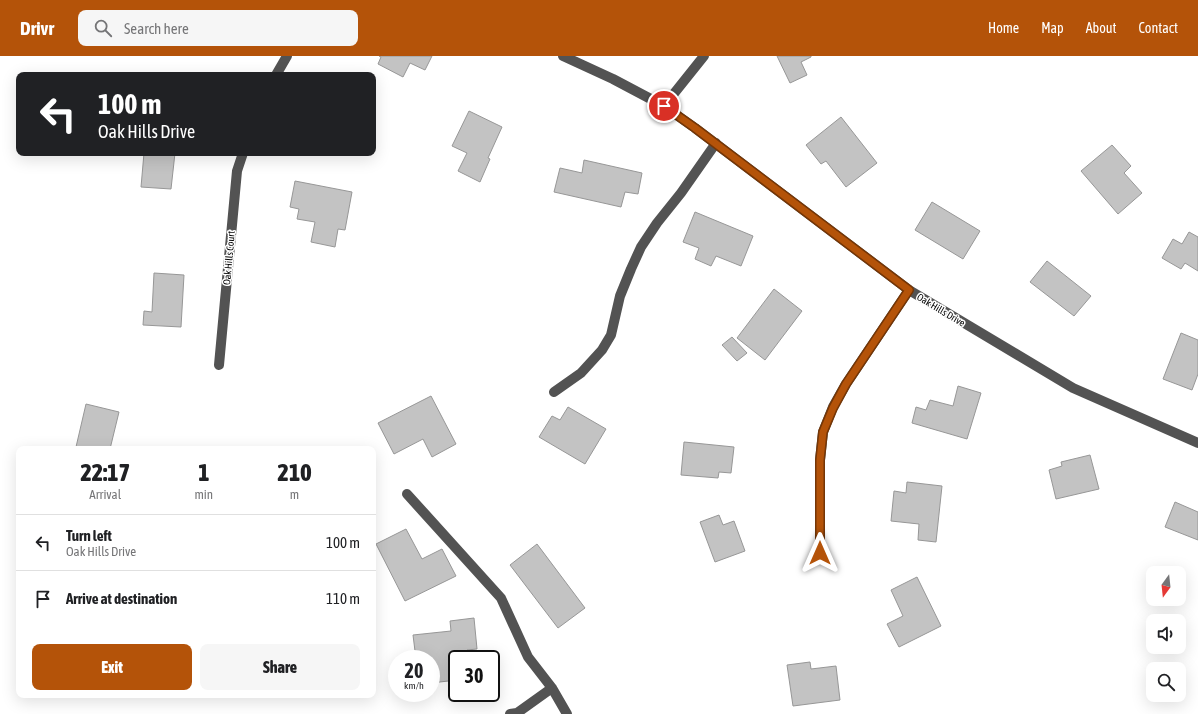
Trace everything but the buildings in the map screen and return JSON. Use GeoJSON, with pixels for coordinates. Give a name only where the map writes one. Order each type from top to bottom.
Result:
{"type":"FeatureCollection","features":[{"type":"Feature","properties":{"kind":"street"},"geometry":{"type":"LineString","coordinates":[[278,72],[287,56]]}},
{"type":"Feature","properties":{"kind":"street","name":"Oak Hills Drive"},"geometry":{"type":"LineString","coordinates":[[563,56],[613,79],[664,106],[716,143],[909,290],[1073,388],[1198,443]]}},
{"type":"Feature","properties":{"kind":"street"},"geometry":{"type":"LineString","coordinates":[[664,106],[704,56]]}},
{"type":"Feature","properties":{"kind":"street"},"geometry":{"type":"LineString","coordinates":[[554,392],[581,373],[602,350],[611,335],[620,296],[630,269],[641,247],[716,143]]}},
{"type":"Feature","properties":{"kind":"street","name":"Oak Hills Court"},"geometry":{"type":"LineString","coordinates":[[219,364],[237,171],[242,156]]}},
{"type":"Feature","properties":{"kind":"street"},"geometry":{"type":"LineString","coordinates":[[820,553],[820,460],[823,432],[833,408],[846,384],[909,290]]}},
{"type":"Feature","properties":{"kind":"street"},"geometry":{"type":"LineString","coordinates":[[407,494],[501,598],[528,657],[552,688],[566,714]]}},
{"type":"Feature","properties":{"kind":"street"},"geometry":{"type":"LineString","coordinates":[[510,714],[517,713],[552,688]]}},
{"type":"Feature","properties":{"kind":"route"},"geometry":{"type":"LineString","coordinates":[[664,106],[909,290],[846,384],[833,408],[823,432],[820,460],[820,553]]}}]}
